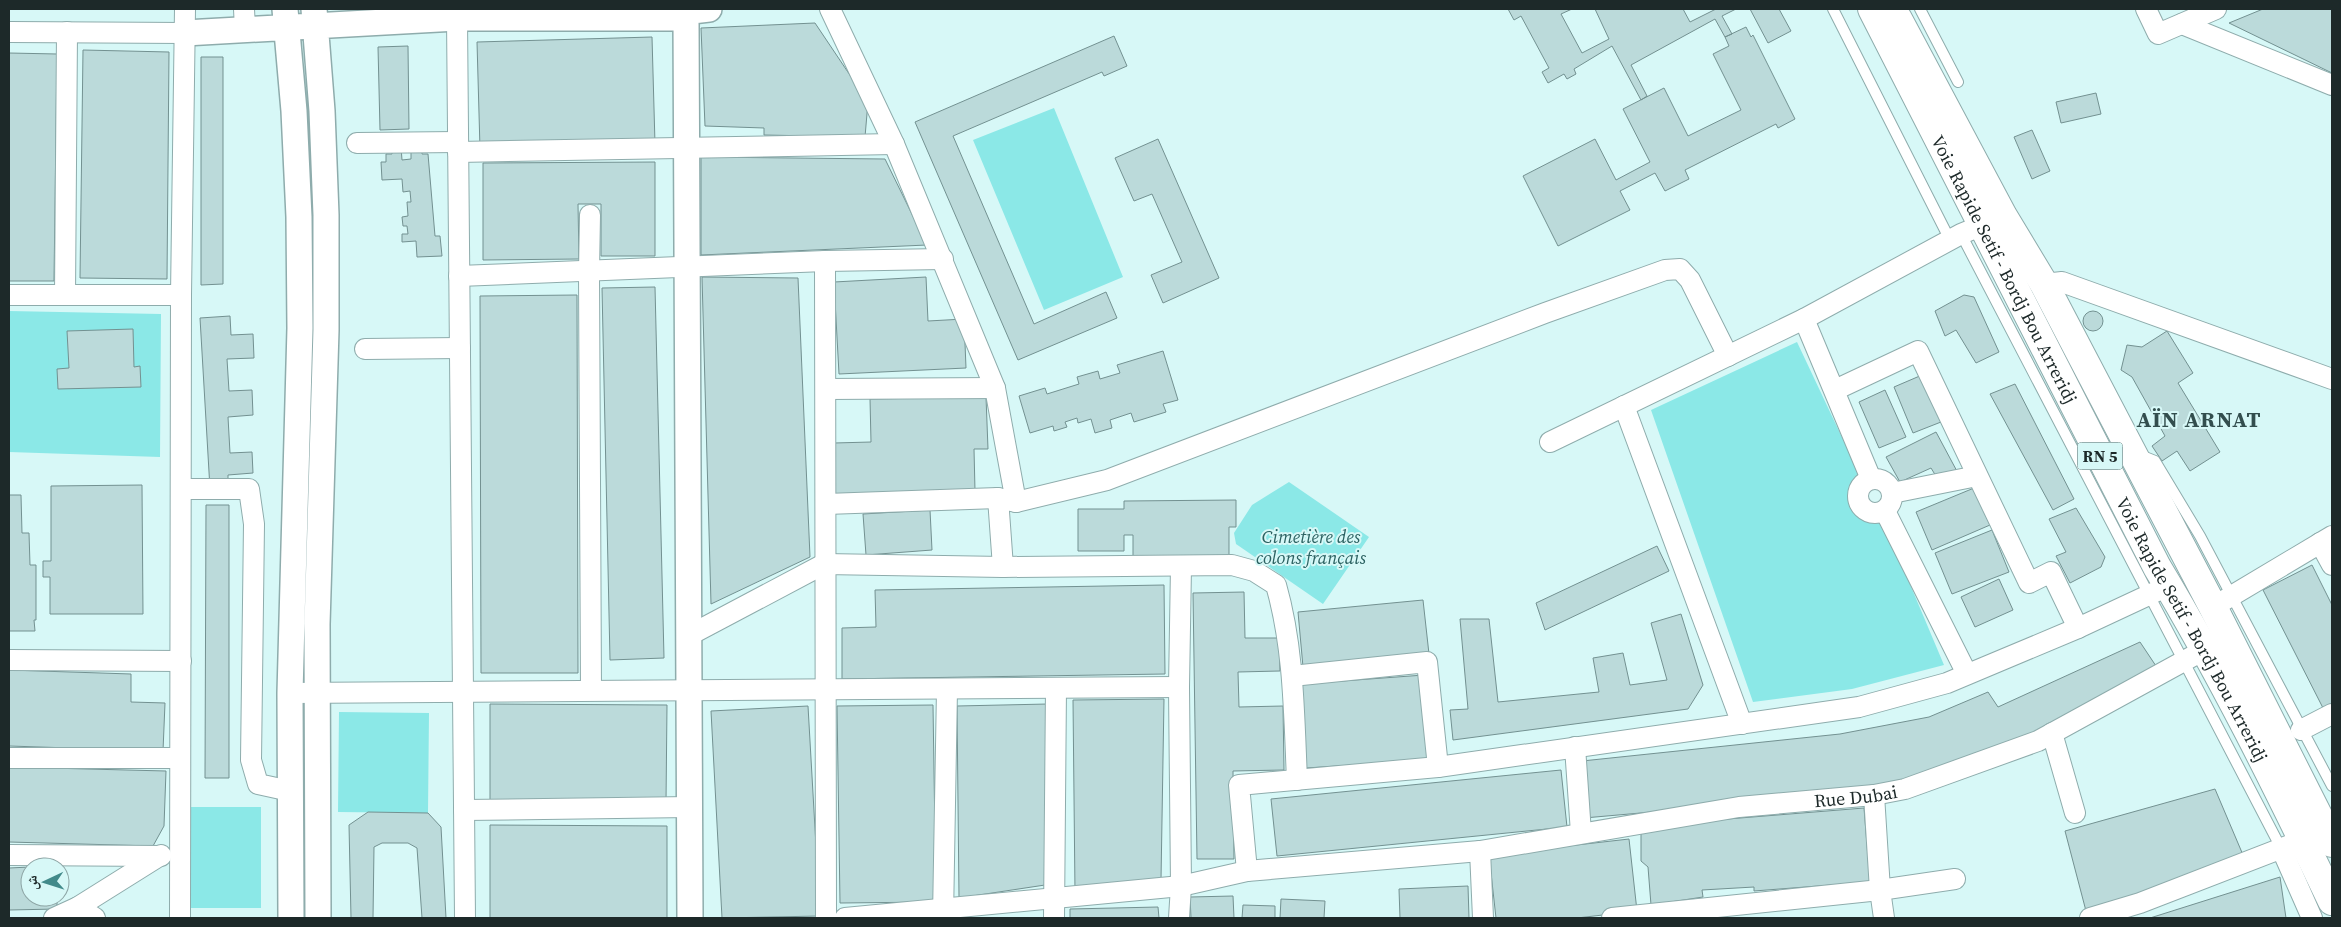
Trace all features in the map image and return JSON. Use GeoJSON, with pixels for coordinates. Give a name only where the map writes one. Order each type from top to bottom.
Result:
{"type":"FeatureCollection","features":[{"type":"Feature","properties":{"kind":"highway","name":"Voie Rapide Setif - Bordj Bou Arreridj"},"geometry":{"type":"LineString","coordinates":[[1872,9],[1974,229],[2194,656],[2315,837]]}},
{"type":"Feature","properties":{"kind":"highway","name":"Voie Rapide Setif - Bordj Bou Arreridj"},"geometry":{"type":"LineString","coordinates":[[1892,9],[1974,229],[2044,284],[2132,451],[2223,601],[2315,837],[2332,901]]}},
{"type":"Feature","properties":{"kind":"street"},"geometry":{"type":"LineString","coordinates":[[830,9],[894,144],[995,388],[1007,500],[1003,567]]}},
{"type":"Feature","properties":{"kind":"street"},"geometry":{"type":"LineString","coordinates":[[2146,9],[2158,34],[2216,9]]}},
{"type":"Feature","properties":{"kind":"street"},"geometry":{"type":"LineString","coordinates":[[9,32],[67,32],[185,21],[245,19],[399,15],[457,18],[694,12],[686,148],[690,918]]}},
{"type":"Feature","properties":{"kind":"street"},"geometry":{"type":"LineString","coordinates":[[314,17],[322,130],[326,320],[317,624],[318,918]]}},
{"type":"Feature","properties":{"kind":"street"},"geometry":{"type":"LineString","coordinates":[[286,18],[294,111],[299,217],[300,328],[290,693],[291,918]]}},
{"type":"Feature","properties":{"kind":"street"},"geometry":{"type":"LineString","coordinates":[[457,18],[465,918]]}},
{"type":"Feature","properties":{"kind":"street"},"geometry":{"type":"LineString","coordinates":[[180,918],[181,295],[185,21]]}},
{"type":"Feature","properties":{"kind":"street"},"geometry":{"type":"LineString","coordinates":[[2182,24],[2332,85]]}},
{"type":"Feature","properties":{"kind":"street"},"geometry":{"type":"LineString","coordinates":[[66,295],[67,32]]}},
{"type":"Feature","properties":{"kind":"street"},"geometry":{"type":"LineString","coordinates":[[357,143],[458,147],[686,148],[894,144]]}},
{"type":"Feature","properties":{"kind":"street"},"geometry":{"type":"LineString","coordinates":[[590,215],[591,690]]}},
{"type":"Feature","properties":{"kind":"street"},"geometry":{"type":"LineString","coordinates":[[1550,442],[1804,319],[1974,229]]}},
{"type":"Feature","properties":{"kind":"street"},"geometry":{"type":"LineString","coordinates":[[459,276],[825,261],[943,259]]}},
{"type":"Feature","properties":{"kind":"street"},"geometry":{"type":"LineString","coordinates":[[825,261],[827,389],[824,564],[826,918]]}},
{"type":"Feature","properties":{"kind":"street"},"geometry":{"type":"LineString","coordinates":[[826,504],[1007,500],[1107,480],[1480,338],[1665,270],[1680,269],[1690,280],[1728,356]]}},
{"type":"Feature","properties":{"kind":"street"},"geometry":{"type":"LineString","coordinates":[[2044,284],[2062,282],[2332,379]]}},
{"type":"Feature","properties":{"kind":"street"},"geometry":{"type":"LineString","coordinates":[[9,295],[181,295]]}},
{"type":"Feature","properties":{"kind":"street"},"geometry":{"type":"LineString","coordinates":[[1804,319],[1871,479]]}},
{"type":"Feature","properties":{"kind":"street"},"geometry":{"type":"LineString","coordinates":[[365,349],[460,348]]}},
{"type":"Feature","properties":{"kind":"street"},"geometry":{"type":"LineString","coordinates":[[1835,390],[1918,351],[2028,583],[2051,572],[2078,628]]}},
{"type":"Feature","properties":{"kind":"street"},"geometry":{"type":"LineString","coordinates":[[827,389],[995,388]]}},
{"type":"Feature","properties":{"kind":"street"},"geometry":{"type":"LineString","coordinates":[[1624,406],[1742,724]]}},
{"type":"Feature","properties":{"kind":"street"},"geometry":{"type":"LineString","coordinates":[[1892,493],[1977,476]]}},
{"type":"Feature","properties":{"kind":"street"},"geometry":{"type":"LineString","coordinates":[[1871,479],[1880,480],[1888,485],[1892,493],[1892,503],[1885,511],[1873,514],[1862,508],[1858,497],[1861,486],[1871,479]]}},
{"type":"Feature","properties":{"kind":"street"},"geometry":{"type":"LineString","coordinates":[[181,490],[249,490],[254,524],[251,760],[258,784],[290,791]]}},
{"type":"Feature","properties":{"kind":"street"},"geometry":{"type":"LineString","coordinates":[[1885,511],[1967,674]]}},
{"type":"Feature","properties":{"kind":"street"},"geometry":{"type":"LineString","coordinates":[[2223,601],[2326,540],[2332,565]]}},
{"type":"Feature","properties":{"kind":"street"},"geometry":{"type":"LineString","coordinates":[[688,636],[824,564],[1003,567],[1232,565],[1254,571],[1276,585],[1285,619],[1292,676],[1297,780]]}},
{"type":"Feature","properties":{"kind":"street"},"geometry":{"type":"LineString","coordinates":[[1179,918],[1181,886],[1179,687],[1181,566]]}},
{"type":"Feature","properties":{"kind":"street"},"geometry":{"type":"LineString","coordinates":[[1247,871],[1239,786],[1438,767],[1860,707],[1947,683],[2078,628],[2159,590]]}},
{"type":"Feature","properties":{"kind":"street","name":"Rue Dubai"},"geometry":{"type":"LineString","coordinates":[[845,918],[942,914],[1055,897],[1181,886],[1247,871],[1480,851],[1739,807],[1874,795],[1905,788],[2038,741],[2194,656]]}},
{"type":"Feature","properties":{"kind":"street"},"geometry":{"type":"LineString","coordinates":[[9,660],[180,661]]}},
{"type":"Feature","properties":{"kind":"street"},"geometry":{"type":"LineString","coordinates":[[1292,676],[1427,662],[1438,767]]}},
{"type":"Feature","properties":{"kind":"street"},"geometry":{"type":"LineString","coordinates":[[290,693],[1179,687]]}},
{"type":"Feature","properties":{"kind":"street"},"geometry":{"type":"LineString","coordinates":[[1054,918],[1056,688]]}},
{"type":"Feature","properties":{"kind":"street"},"geometry":{"type":"LineString","coordinates":[[942,914],[947,689]]}},
{"type":"Feature","properties":{"kind":"street"},"geometry":{"type":"LineString","coordinates":[[2301,730],[2332,714]]}},
{"type":"Feature","properties":{"kind":"street"},"geometry":{"type":"LineString","coordinates":[[2052,733],[2075,813]]}},
{"type":"Feature","properties":{"kind":"street"},"geometry":{"type":"LineString","coordinates":[[1575,747],[1581,833]]}},
{"type":"Feature","properties":{"kind":"street"},"geometry":{"type":"LineString","coordinates":[[9,758],[180,758]]}},
{"type":"Feature","properties":{"kind":"street"},"geometry":{"type":"LineString","coordinates":[[1874,795],[1880,890],[1884,918]]}},
{"type":"Feature","properties":{"kind":"street"},"geometry":{"type":"LineString","coordinates":[[464,810],[690,807]]}},
{"type":"Feature","properties":{"kind":"street"},"geometry":{"type":"LineString","coordinates":[[54,918],[78,907],[161,856],[180,836]]}},
{"type":"Feature","properties":{"kind":"street"},"geometry":{"type":"LineString","coordinates":[[2090,918],[2140,911],[2315,837],[2312,918]]}},
{"type":"Feature","properties":{"kind":"street"},"geometry":{"type":"LineString","coordinates":[[1480,851],[1483,918]]}},
{"type":"Feature","properties":{"kind":"street"},"geometry":{"type":"LineString","coordinates":[[9,855],[161,856]]}},
{"type":"Feature","properties":{"kind":"street"},"geometry":{"type":"LineString","coordinates":[[1612,918],[1654,916],[1880,890],[1955,878]]}},
{"type":"Feature","properties":{"kind":"street"},"geometry":{"type":"LineString","coordinates":[[78,907],[95,918]]}},
{"type":"Feature","properties":{"kind":"lane"},"geometry":{"type":"LineString","coordinates":[[1833,9],[1974,229]]}},
{"type":"Feature","properties":{"kind":"lane"},"geometry":{"type":"LineString","coordinates":[[1920,9],[1958,82]]}},
{"type":"Feature","properties":{"kind":"lane"},"geometry":{"type":"LineString","coordinates":[[2223,601],[2301,730],[2332,786]]}},
{"type":"Feature","properties":{"kind":"green space"},"geometry":{"type":"Polygon","coordinates":[[[1054,108],[1123,277],[1044,310],[973,140],[1054,108]]]}},
{"type":"Feature","properties":{"kind":"green space"},"geometry":{"type":"Polygon","coordinates":[[[9,311],[161,314],[160,457],[9,452],[9,311]]]}},
{"type":"Feature","properties":{"kind":"green space"},"geometry":{"type":"Polygon","coordinates":[[[1797,342],[1856,467],[1859,478],[1851,492],[1853,505],[1868,518],[1885,525],[1944,665],[1852,689],[1753,702],[1651,410],[1797,342]]]}},
{"type":"Feature","properties":{"kind":"green space","name":"Cimetière des colons français"},"geometry":{"type":"Polygon","coordinates":[[[1289,482],[1369,537],[1323,604],[1236,544],[1234,533],[1252,505],[1289,482]]]}},
{"type":"Feature","properties":{"kind":"green space"},"geometry":{"type":"Polygon","coordinates":[[[339,712],[429,713],[428,813],[338,812],[339,712]]]}},
{"type":"Feature","properties":{"kind":"green space"},"geometry":{"type":"Polygon","coordinates":[[[187,807],[261,807],[261,908],[187,908],[187,807]]]}},
{"type":"Feature","properties":{"kind":"building"},"geometry":{"type":"Polygon","coordinates":[[[1508,9],[1572,9],[1561,14],[1582,53],[1609,39],[1595,9],[1683,9],[1690,22],[1716,9],[1736,9],[1722,16],[1732,34],[1725,37],[1715,19],[1631,65],[1647,96],[1641,100],[1612,46],[1574,69],[1576,74],[1567,79],[1564,74],[1548,83],[1542,72],[1549,68],[1521,16],[1514,20],[1508,9]]]}},
{"type":"Feature","properties":{"kind":"building"},"geometry":{"type":"Polygon","coordinates":[[[1750,9],[1779,9],[1791,31],[1768,43],[1750,9]]]}},
{"type":"Feature","properties":{"kind":"building"},"geometry":{"type":"Polygon","coordinates":[[[2263,9],[2332,9],[2332,73],[2229,23],[2263,9]]]}},
{"type":"Feature","properties":{"kind":"building"},"geometry":{"type":"Polygon","coordinates":[[[815,23],[868,102],[865,137],[764,135],[764,128],[705,126],[701,28],[815,23]]]}},
{"type":"Feature","properties":{"kind":"building"},"geometry":{"type":"Polygon","coordinates":[[[1746,27],[1751,37],[1753,35],[1795,119],[1778,128],[1776,124],[1685,170],[1689,179],[1665,191],[1655,173],[1620,191],[1630,210],[1558,246],[1523,176],[1595,139],[1616,180],[1650,162],[1623,109],[1664,88],[1688,136],[1741,110],[1713,54],[1729,46],[1725,37],[1746,27]]]}},
{"type":"Feature","properties":{"kind":"building"},"geometry":{"type":"Polygon","coordinates":[[[1114,36],[1127,66],[1104,76],[1102,72],[953,136],[1034,324],[1106,292],[1117,318],[1018,360],[915,122],[1114,36]]]}},
{"type":"Feature","properties":{"kind":"building"},"geometry":{"type":"Polygon","coordinates":[[[652,37],[655,144],[480,149],[477,42],[652,37]]]}},
{"type":"Feature","properties":{"kind":"building"},"geometry":{"type":"Polygon","coordinates":[[[408,46],[409,129],[380,130],[378,47],[408,46]]]}},
{"type":"Feature","properties":{"kind":"building"},"geometry":{"type":"Polygon","coordinates":[[[83,50],[169,52],[167,279],[80,278],[83,50]]]}},
{"type":"Feature","properties":{"kind":"building"},"geometry":{"type":"Polygon","coordinates":[[[9,53],[57,54],[54,281],[9,281],[9,53]]]}},
{"type":"Feature","properties":{"kind":"building"},"geometry":{"type":"Polygon","coordinates":[[[201,57],[223,57],[223,284],[201,285],[201,57]]]}},
{"type":"Feature","properties":{"kind":"building"},"geometry":{"type":"Polygon","coordinates":[[[2096,93],[2101,114],[2061,123],[2056,102],[2096,93]]]}},
{"type":"Feature","properties":{"kind":"building"},"geometry":{"type":"Polygon","coordinates":[[[2032,130],[2050,171],[2032,179],[2014,137],[2032,130]]]}},
{"type":"Feature","properties":{"kind":"building"},"geometry":{"type":"Polygon","coordinates":[[[1158,139],[1219,278],[1163,303],[1151,275],[1182,262],[1152,194],[1134,201],[1115,158],[1158,139]]]}},
{"type":"Feature","properties":{"kind":"building"},"geometry":{"type":"Polygon","coordinates":[[[401,147],[402,160],[411,159],[411,150],[422,149],[422,154],[428,154],[435,236],[440,236],[442,256],[417,257],[416,241],[402,242],[402,234],[408,234],[407,226],[403,226],[402,217],[408,216],[407,202],[411,202],[410,191],[403,192],[402,179],[382,180],[381,162],[386,162],[386,154],[392,154],[392,148],[401,147]]]}},
{"type":"Feature","properties":{"kind":"building"},"geometry":{"type":"Polygon","coordinates":[[[701,157],[885,159],[927,245],[701,255],[701,157]]]}},
{"type":"Feature","properties":{"kind":"building"},"geometry":{"type":"Polygon","coordinates":[[[655,162],[655,256],[601,256],[601,204],[578,204],[579,259],[483,260],[483,163],[655,162]]]}},
{"type":"Feature","properties":{"kind":"building"},"geometry":{"type":"Polygon","coordinates":[[[702,277],[798,278],[810,557],[711,604],[702,277]]]}},
{"type":"Feature","properties":{"kind":"building"},"geometry":{"type":"Polygon","coordinates":[[[926,277],[928,321],[964,319],[966,368],[839,374],[834,282],[926,277]]]}},
{"type":"Feature","properties":{"kind":"building"},"geometry":{"type":"Polygon","coordinates":[[[655,287],[664,658],[610,660],[602,288],[655,287]]]}},
{"type":"Feature","properties":{"kind":"building"},"geometry":{"type":"Polygon","coordinates":[[[577,295],[578,673],[481,673],[480,296],[577,295]]]}},
{"type":"Feature","properties":{"kind":"building"},"geometry":{"type":"Polygon","coordinates":[[[1964,295],[1974,297],[1999,352],[1976,363],[1956,330],[1945,336],[1935,311],[1964,295]]]}},
{"type":"Feature","properties":{"kind":"building"},"geometry":{"type":"Polygon","coordinates":[[[2093,311],[2100,314],[2103,321],[2100,328],[2093,331],[2086,328],[2083,321],[2086,314],[2093,311]]]}},
{"type":"Feature","properties":{"kind":"building"},"geometry":{"type":"Polygon","coordinates":[[[230,316],[231,335],[253,334],[254,358],[227,359],[229,391],[252,390],[253,415],[228,417],[230,453],[252,452],[253,473],[228,475],[228,488],[210,489],[200,318],[230,316]]]}},
{"type":"Feature","properties":{"kind":"building"},"geometry":{"type":"Polygon","coordinates":[[[133,329],[134,367],[140,366],[141,387],[58,389],[57,369],[69,368],[67,331],[133,329]]]}},
{"type":"Feature","properties":{"kind":"building"},"geometry":{"type":"Polygon","coordinates":[[[2167,331],[2193,373],[2178,383],[2220,452],[2190,471],[2177,451],[2162,461],[2152,446],[2165,436],[2132,377],[2121,370],[2127,345],[2142,347],[2167,331]]]}},
{"type":"Feature","properties":{"kind":"building"},"geometry":{"type":"Polygon","coordinates":[[[1163,351],[1178,400],[1163,404],[1166,412],[1134,422],[1131,413],[1110,420],[1112,428],[1095,433],[1091,419],[1078,423],[1077,418],[1065,422],[1067,427],[1054,431],[1053,426],[1030,433],[1019,396],[1045,388],[1047,394],[1079,384],[1077,377],[1098,371],[1100,379],[1120,373],[1117,365],[1163,351]]]}},
{"type":"Feature","properties":{"kind":"building"},"geometry":{"type":"Polygon","coordinates":[[[1922,375],[1941,422],[1913,433],[1894,387],[1922,375]]]}},
{"type":"Feature","properties":{"kind":"building"},"geometry":{"type":"Polygon","coordinates":[[[2015,384],[2074,499],[2053,510],[1990,394],[2015,384]]]}},
{"type":"Feature","properties":{"kind":"building"},"geometry":{"type":"Polygon","coordinates":[[[1885,390],[1906,437],[1879,448],[1859,402],[1885,390]]]}},
{"type":"Feature","properties":{"kind":"building"},"geometry":{"type":"Polygon","coordinates":[[[986,397],[988,449],[974,449],[975,491],[835,495],[834,443],[871,442],[870,399],[986,397]]]}},
{"type":"Feature","properties":{"kind":"building"},"geometry":{"type":"Polygon","coordinates":[[[1936,432],[1959,475],[1939,481],[1931,468],[1900,482],[1886,457],[1936,432]]]}},
{"type":"Feature","properties":{"kind":"building"},"geometry":{"type":"Polygon","coordinates":[[[142,485],[143,614],[50,614],[50,577],[43,577],[43,561],[51,561],[51,486],[142,485]]]}},
{"type":"Feature","properties":{"kind":"building"},"geometry":{"type":"Polygon","coordinates":[[[1974,488],[1990,525],[1932,550],[1916,512],[1974,488]]]}},
{"type":"Feature","properties":{"kind":"building"},"geometry":{"type":"Polygon","coordinates":[[[9,495],[21,495],[22,533],[29,533],[30,565],[36,565],[35,631],[9,631],[9,495]]]}},
{"type":"Feature","properties":{"kind":"building"},"geometry":{"type":"Polygon","coordinates":[[[1236,500],[1236,527],[1229,527],[1229,559],[1133,560],[1133,535],[1124,535],[1124,551],[1078,551],[1078,509],[1124,509],[1124,501],[1236,500]]]}},
{"type":"Feature","properties":{"kind":"building"},"geometry":{"type":"Polygon","coordinates":[[[206,505],[229,505],[229,778],[205,778],[206,505]]]}},
{"type":"Feature","properties":{"kind":"building"},"geometry":{"type":"Polygon","coordinates":[[[2076,508],[2105,557],[2101,567],[2070,583],[2056,556],[2066,552],[2049,519],[2076,508]]]}},
{"type":"Feature","properties":{"kind":"building"},"geometry":{"type":"Polygon","coordinates":[[[930,510],[932,550],[866,555],[863,514],[930,510]]]}},
{"type":"Feature","properties":{"kind":"building"},"geometry":{"type":"Polygon","coordinates":[[[1992,530],[2009,572],[1952,594],[1935,553],[1992,530]]]}},
{"type":"Feature","properties":{"kind":"building"},"geometry":{"type":"Polygon","coordinates":[[[1657,546],[1669,571],[1545,630],[1536,603],[1657,546]]]}},
{"type":"Feature","properties":{"kind":"building"},"geometry":{"type":"Polygon","coordinates":[[[2312,565],[2332,605],[2332,704],[2323,708],[2263,590],[2312,565]]]}},
{"type":"Feature","properties":{"kind":"building"},"geometry":{"type":"Polygon","coordinates":[[[1999,579],[2013,610],[1975,627],[1961,597],[1999,579]]]}},
{"type":"Feature","properties":{"kind":"building"},"geometry":{"type":"Polygon","coordinates":[[[1164,585],[1165,674],[842,679],[842,628],[876,627],[875,590],[1164,585]]]}},
{"type":"Feature","properties":{"kind":"building"},"geometry":{"type":"Polygon","coordinates":[[[1244,592],[1245,638],[1279,638],[1280,671],[1238,672],[1239,707],[1283,706],[1284,770],[1233,771],[1234,859],[1197,859],[1193,593],[1244,592]]]}},
{"type":"Feature","properties":{"kind":"building"},"geometry":{"type":"Polygon","coordinates":[[[1423,600],[1429,654],[1303,667],[1298,612],[1423,600]]]}},
{"type":"Feature","properties":{"kind":"building"},"geometry":{"type":"Polygon","coordinates":[[[1681,614],[1703,685],[1688,709],[1453,740],[1450,710],[1468,709],[1460,619],[1489,619],[1498,702],[1599,692],[1593,658],[1623,653],[1630,685],[1667,680],[1651,623],[1681,614]]]}},
{"type":"Feature","properties":{"kind":"building"},"geometry":{"type":"Polygon","coordinates":[[[2140,642],[2156,666],[2012,745],[1894,784],[1686,809],[1584,818],[1582,761],[1840,734],[1929,717],[1988,692],[1998,707],[2140,642]]]}},
{"type":"Feature","properties":{"kind":"building"},"geometry":{"type":"Polygon","coordinates":[[[9,670],[131,674],[131,702],[165,703],[163,751],[9,746],[9,670]]]}},
{"type":"Feature","properties":{"kind":"building"},"geometry":{"type":"Polygon","coordinates":[[[1424,675],[1430,760],[1306,768],[1301,684],[1424,675]]]}},
{"type":"Feature","properties":{"kind":"building"},"geometry":{"type":"Polygon","coordinates":[[[1164,699],[1161,880],[1075,893],[1073,700],[1164,699]]]}},
{"type":"Feature","properties":{"kind":"building"},"geometry":{"type":"Polygon","coordinates":[[[490,704],[667,705],[666,803],[490,802],[490,704]]]}},
{"type":"Feature","properties":{"kind":"building"},"geometry":{"type":"Polygon","coordinates":[[[1048,704],[1045,885],[959,898],[957,706],[1048,704]]]}},
{"type":"Feature","properties":{"kind":"building"},"geometry":{"type":"Polygon","coordinates":[[[933,705],[936,902],[840,903],[837,706],[933,705]]]}},
{"type":"Feature","properties":{"kind":"building"},"geometry":{"type":"Polygon","coordinates":[[[808,706],[820,916],[722,918],[711,711],[808,706]]]}},
{"type":"Feature","properties":{"kind":"building"},"geometry":{"type":"Polygon","coordinates":[[[9,767],[166,771],[164,826],[153,846],[9,842],[9,767]]]}},
{"type":"Feature","properties":{"kind":"building"},"geometry":{"type":"Polygon","coordinates":[[[1561,770],[1567,827],[1277,856],[1271,799],[1561,770]]]}},
{"type":"Feature","properties":{"kind":"building"},"geometry":{"type":"Polygon","coordinates":[[[2215,789],[2246,862],[2086,911],[2065,831],[2215,789]]]}},
{"type":"Feature","properties":{"kind":"building"},"geometry":{"type":"Polygon","coordinates":[[[1864,808],[1870,882],[1754,891],[1754,887],[1702,890],[1703,897],[1651,905],[1648,867],[1641,861],[1641,826],[1864,808]]]}},
{"type":"Feature","properties":{"kind":"building"},"geometry":{"type":"Polygon","coordinates":[[[368,812],[428,813],[441,827],[446,918],[422,918],[417,848],[408,843],[382,843],[374,847],[373,918],[351,918],[349,825],[368,812]]]}},
{"type":"Feature","properties":{"kind":"building"},"geometry":{"type":"Polygon","coordinates":[[[490,825],[667,826],[667,918],[490,918],[490,825]]]}},
{"type":"Feature","properties":{"kind":"building"},"geometry":{"type":"Polygon","coordinates":[[[1629,839],[1637,911],[1577,918],[1496,918],[1489,855],[1629,839]]]}},
{"type":"Feature","properties":{"kind":"building"},"geometry":{"type":"Polygon","coordinates":[[[20,867],[20,907],[57,907],[57,909],[9,910],[9,868],[20,867]]]}},
{"type":"Feature","properties":{"kind":"building"},"geometry":{"type":"Polygon","coordinates":[[[2280,877],[2286,918],[2150,918],[2280,877]]]}},
{"type":"Feature","properties":{"kind":"building"},"geometry":{"type":"Polygon","coordinates":[[[1468,886],[1469,918],[1400,918],[1399,889],[1468,886]]]}},
{"type":"Feature","properties":{"kind":"building"},"geometry":{"type":"Polygon","coordinates":[[[1233,896],[1234,918],[1191,918],[1190,897],[1233,896]]]}},
{"type":"Feature","properties":{"kind":"building"},"geometry":{"type":"Polygon","coordinates":[[[1281,899],[1325,901],[1324,918],[1280,918],[1281,899]]]}},
{"type":"Feature","properties":{"kind":"building"},"geometry":{"type":"Polygon","coordinates":[[[1243,905],[1275,906],[1275,918],[1242,918],[1243,905]]]}},
{"type":"Feature","properties":{"kind":"building"},"geometry":{"type":"Polygon","coordinates":[[[1158,907],[1159,918],[1070,918],[1070,909],[1158,907]]]}},
{"type":"Feature","properties":{"kind":"district","name":"AÏN ARNAT"},"geometry":{"type":"Point","coordinates":[2199,419]}}]}
